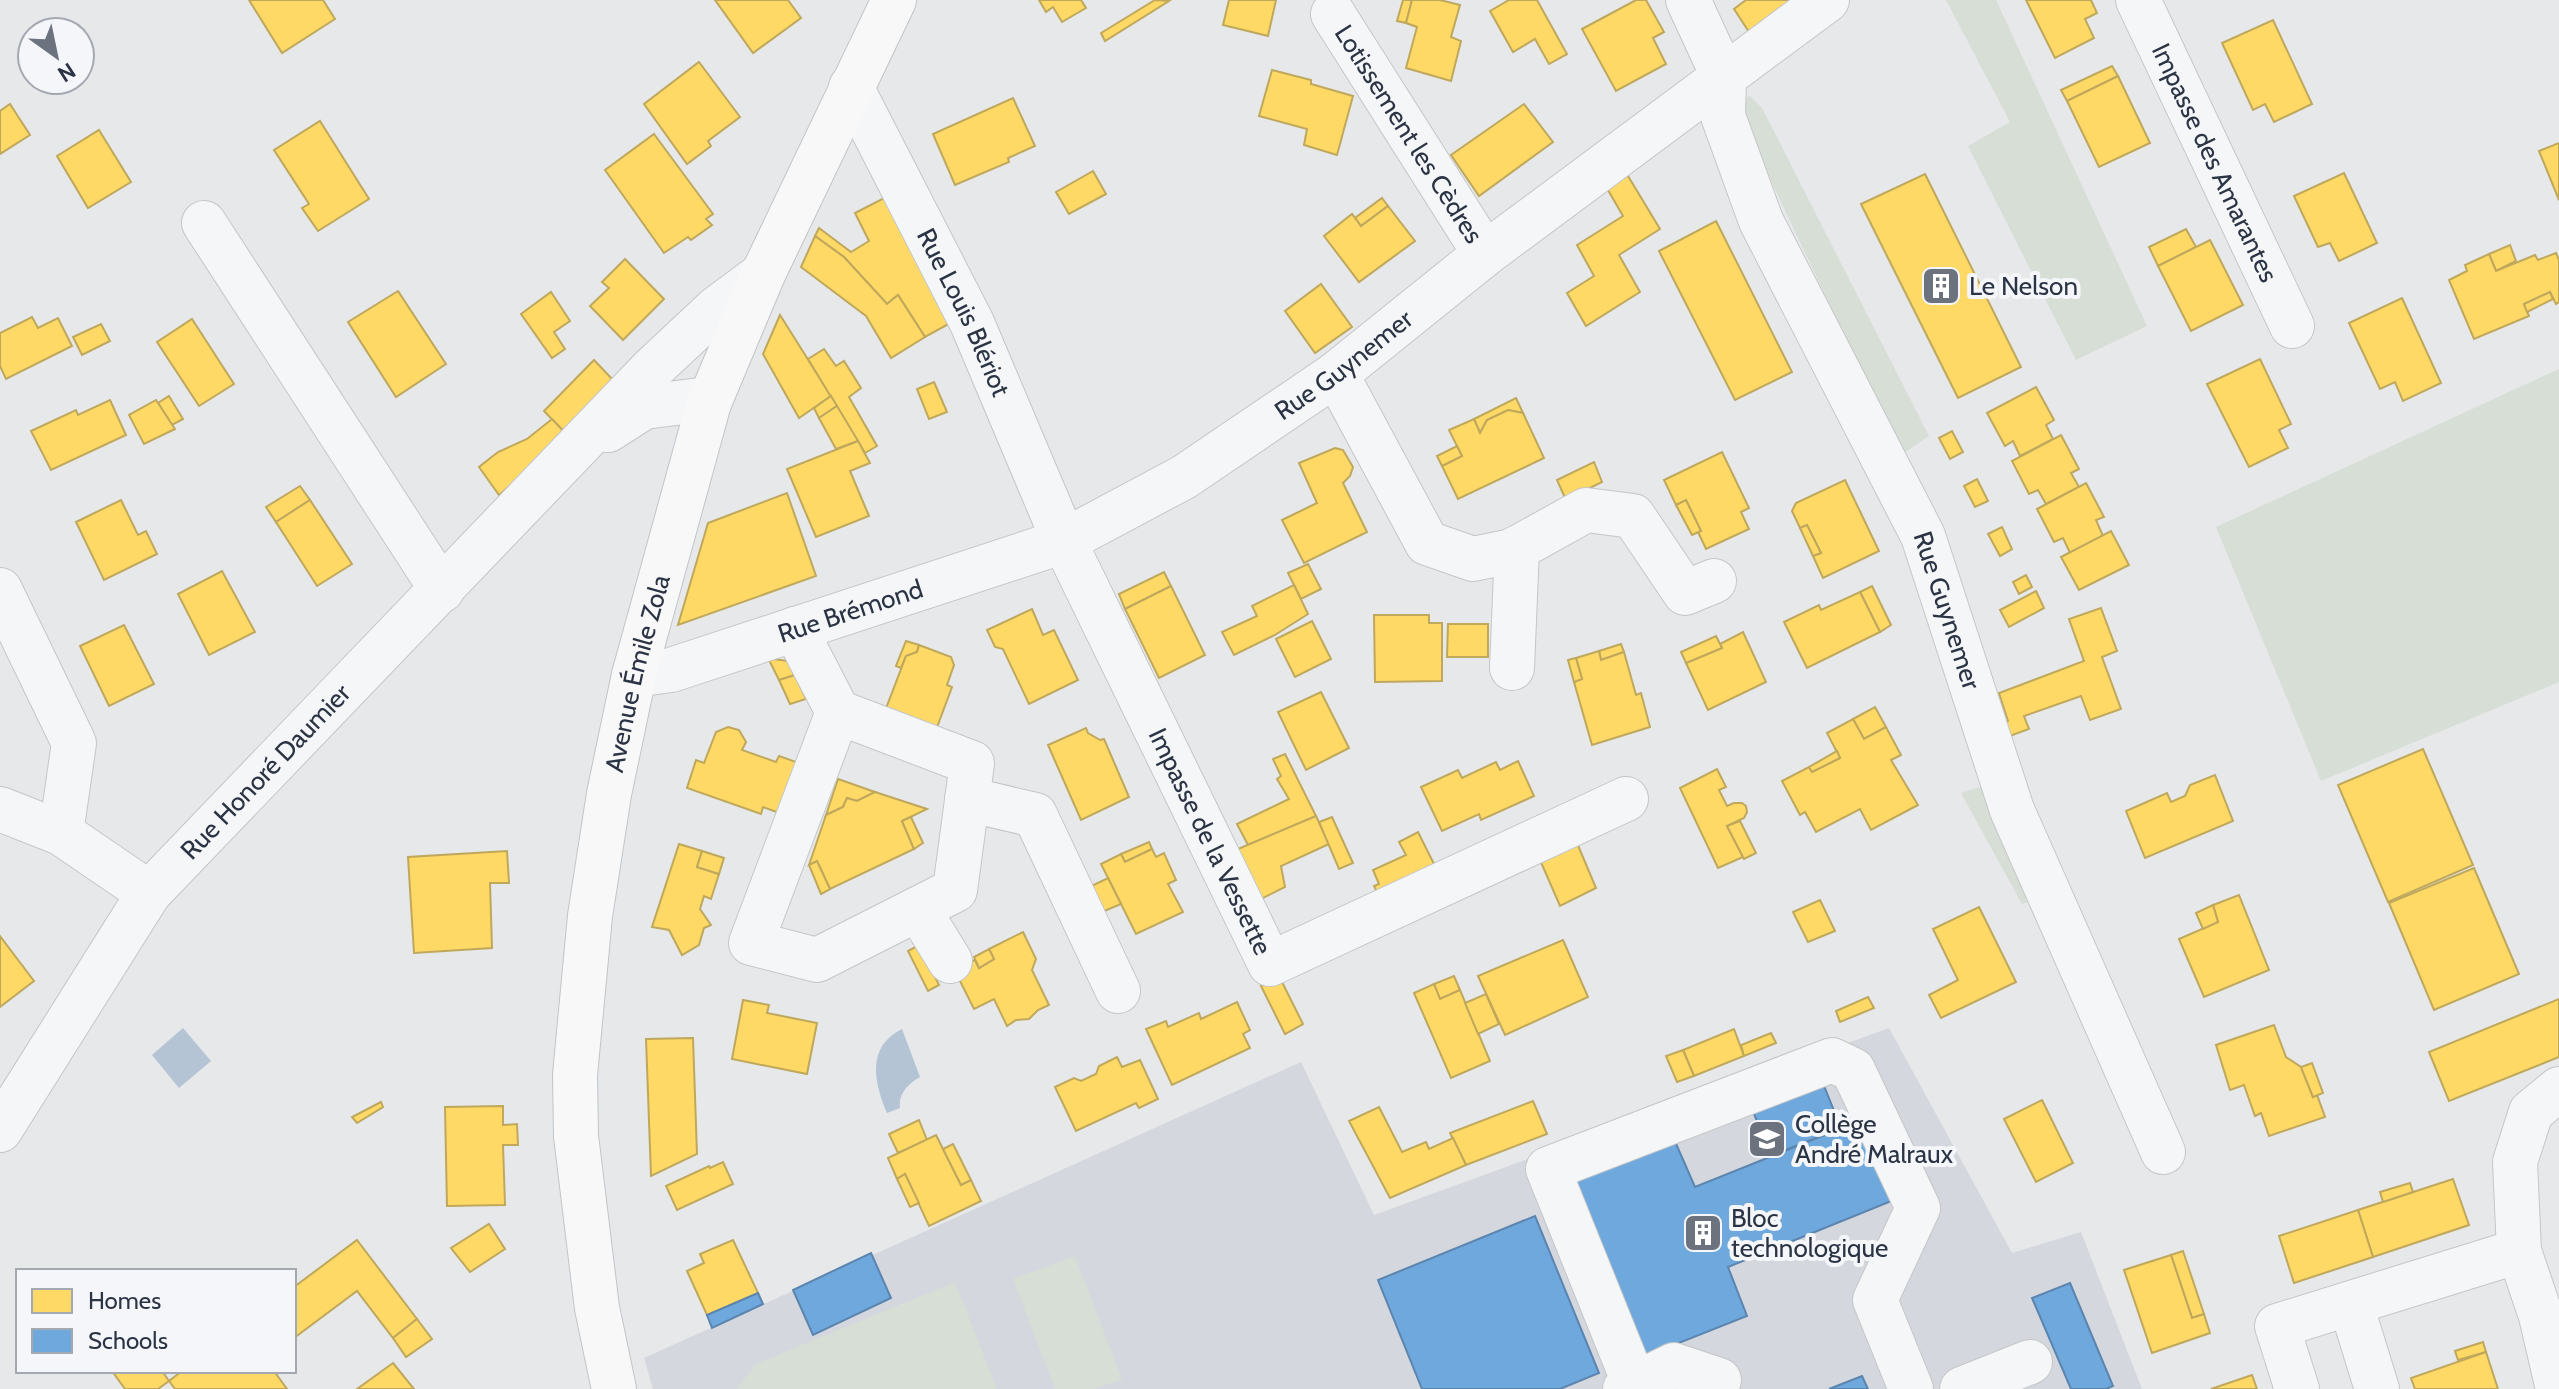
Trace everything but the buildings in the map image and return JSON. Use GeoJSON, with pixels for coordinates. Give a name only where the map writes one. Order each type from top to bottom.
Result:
{"type":"FeatureCollection","features":[{"type":"Feature","properties":{"kind":"main road","name":"Avenue Émile Zola"},"geometry":{"type":"LineString","coordinates":[[614,1389],[597,1308],[576,1136],[575,1075],[590,916],[609,794],[634,675],[713,391],[763,274],[894,0]]}},
{"type":"Feature","properties":{"kind":"street"},"geometry":{"type":"LineString","coordinates":[[1688,0],[1724,78]]}},
{"type":"Feature","properties":{"kind":"street","name":"Rue Guynemer"},"geometry":{"type":"LineString","coordinates":[[1064,541],[1184,477],[1336,374],[1485,254],[1827,0]]}},
{"type":"Feature","properties":{"kind":"street","name":"Impasse des Amarantes"},"geometry":{"type":"LineString","coordinates":[[2138,0],[2292,326]]}},
{"type":"Feature","properties":{"kind":"street","name":"Lotissement les Cèdres"},"geometry":{"type":"LineString","coordinates":[[1333,14],[1485,254]]}},
{"type":"Feature","properties":{"kind":"street","name":"Rue Guynemer"},"geometry":{"type":"LineString","coordinates":[[1724,78],[1723,116],[1761,221],[1923,536],[2012,810],[2163,1152]]}},
{"type":"Feature","properties":{"kind":"street","name":"Rue Louis Blériot"},"geometry":{"type":"LineString","coordinates":[[851,87],[972,323],[1064,541]]}},
{"type":"Feature","properties":{"kind":"street"},"geometry":{"type":"LineString","coordinates":[[204,223],[442,590]]}},
{"type":"Feature","properties":{"kind":"street","name":"Rue Honoré Daumier"},"geometry":{"type":"LineString","coordinates":[[0,1130],[149,893],[653,368],[716,309],[763,274]]}},
{"type":"Feature","properties":{"kind":"street"},"geometry":{"type":"LineString","coordinates":[[653,368],[681,364],[698,368],[713,391]]}},
{"type":"Feature","properties":{"kind":"street"},"geometry":{"type":"LineString","coordinates":[[1336,374],[1427,543],[1473,559],[1517,548],[1586,510],[1633,516],[1685,593],[1714,581]]}},
{"type":"Feature","properties":{"kind":"street","name":"Rue Honoré Daumier"},"geometry":{"type":"LineString","coordinates":[[576,451],[644,407],[700,400],[713,391]]}},
{"type":"Feature","properties":{"kind":"street","name":"Rue Brémond"},"geometry":{"type":"LineString","coordinates":[[634,675],[671,670],[1064,541]]}},
{"type":"Feature","properties":{"kind":"street","name":"Impasse de la Vessette"},"geometry":{"type":"LineString","coordinates":[[1064,541],[1270,964],[1626,799]]}},
{"type":"Feature","properties":{"kind":"street"},"geometry":{"type":"LineString","coordinates":[[1512,668],[1517,548]]}},
{"type":"Feature","properties":{"kind":"street"},"geometry":{"type":"LineString","coordinates":[[0,590],[74,743],[61,833]]}},
{"type":"Feature","properties":{"kind":"street"},"geometry":{"type":"LineString","coordinates":[[795,629],[838,712],[972,763],[955,890],[817,960],[751,943],[838,712]]}},
{"type":"Feature","properties":{"kind":"street"},"geometry":{"type":"LineString","coordinates":[[967,799],[1035,815],[1118,991]]}},
{"type":"Feature","properties":{"kind":"street"},"geometry":{"type":"LineString","coordinates":[[0,809],[61,833],[149,893]]}},
{"type":"Feature","properties":{"kind":"street"},"geometry":{"type":"LineString","coordinates":[[918,909],[950,961]]}},
{"type":"Feature","properties":{"kind":"street"},"geometry":{"type":"LineString","coordinates":[[1714,1389],[1719,1380],[1674,1365],[1630,1387],[1548,1169],[1832,1060],[1853,1070],[1918,1208],[1875,1300],[1911,1389]]}},
{"type":"Feature","properties":{"kind":"street"},"geometry":{"type":"LineString","coordinates":[[2558,1389],[2550,1314],[2519,1251],[2515,1162],[2531,1112],[2559,1089]]}},
{"type":"Feature","properties":{"kind":"street"},"geometry":{"type":"LineString","coordinates":[[2297,1389],[2277,1326],[2519,1251]]}},
{"type":"Feature","properties":{"kind":"street"},"geometry":{"type":"LineString","coordinates":[[2351,1305],[2377,1389]]}},
{"type":"Feature","properties":{"kind":"street"},"geometry":{"type":"LineString","coordinates":[[1962,1389],[2030,1362]]}},
{"type":"Feature","properties":{"kind":"shaded area"},"geometry":{"type":"Polygon","coordinates":[[[1946,0],[1996,0],[2147,326],[2076,360],[1968,146],[2010,122],[1946,0]]]}},
{"type":"Feature","properties":{"kind":"shaded area"},"geometry":{"type":"Polygon","coordinates":[[[1750,96],[1762,108],[1929,436],[1901,455],[1735,105],[1750,96]]]}},
{"type":"Feature","properties":{"kind":"shaded area"},"geometry":{"type":"Polygon","coordinates":[[[2559,369],[2559,682],[2321,781],[2216,527],[2559,369]]]}},
{"type":"Feature","properties":{"kind":"shaded area"},"geometry":{"type":"Polygon","coordinates":[[[1986,785],[2034,900],[2022,904],[1961,793],[1986,785]]]}},
{"type":"Feature","properties":{"kind":"shaded area","name":"Collège André Malraux"},"geometry":{"type":"Polygon","coordinates":[[[1889,1028],[2012,1253],[2081,1232],[2142,1389],[653,1389],[644,1358],[1301,1062],[1374,1215],[1889,1028]]]}},
{"type":"Feature","properties":{"kind":"shaded area"},"geometry":{"type":"Polygon","coordinates":[[[1075,1256],[1122,1379],[1095,1389],[1055,1389],[1013,1279],[1075,1256]]]}},
{"type":"Feature","properties":{"kind":"shaded area"},"geometry":{"type":"Polygon","coordinates":[[[955,1282],[997,1389],[737,1389],[755,1364],[955,1282]]]}},
{"type":"Feature","properties":{"kind":"water"},"geometry":{"type":"Polygon","coordinates":[[[183,1028],[211,1061],[179,1088],[152,1055],[183,1028]]]}},
{"type":"Feature","properties":{"kind":"water"},"geometry":{"type":"Polygon","coordinates":[[[902,1029],[920,1077],[905,1090],[900,1108],[887,1113],[876,1066],[883,1045],[902,1029]]]}},
{"type":"Feature","properties":{"kind":"place","name":"Le Nelson"},"geometry":{"type":"Point","coordinates":[1941,286]}},
{"type":"Feature","properties":{"kind":"place","name":"Collège André Malraux"},"geometry":{"type":"Point","coordinates":[1767,1139]}},
{"type":"Feature","properties":{"kind":"place","name":"Bloc technologique"},"geometry":{"type":"Point","coordinates":[1703,1233]}}]}
